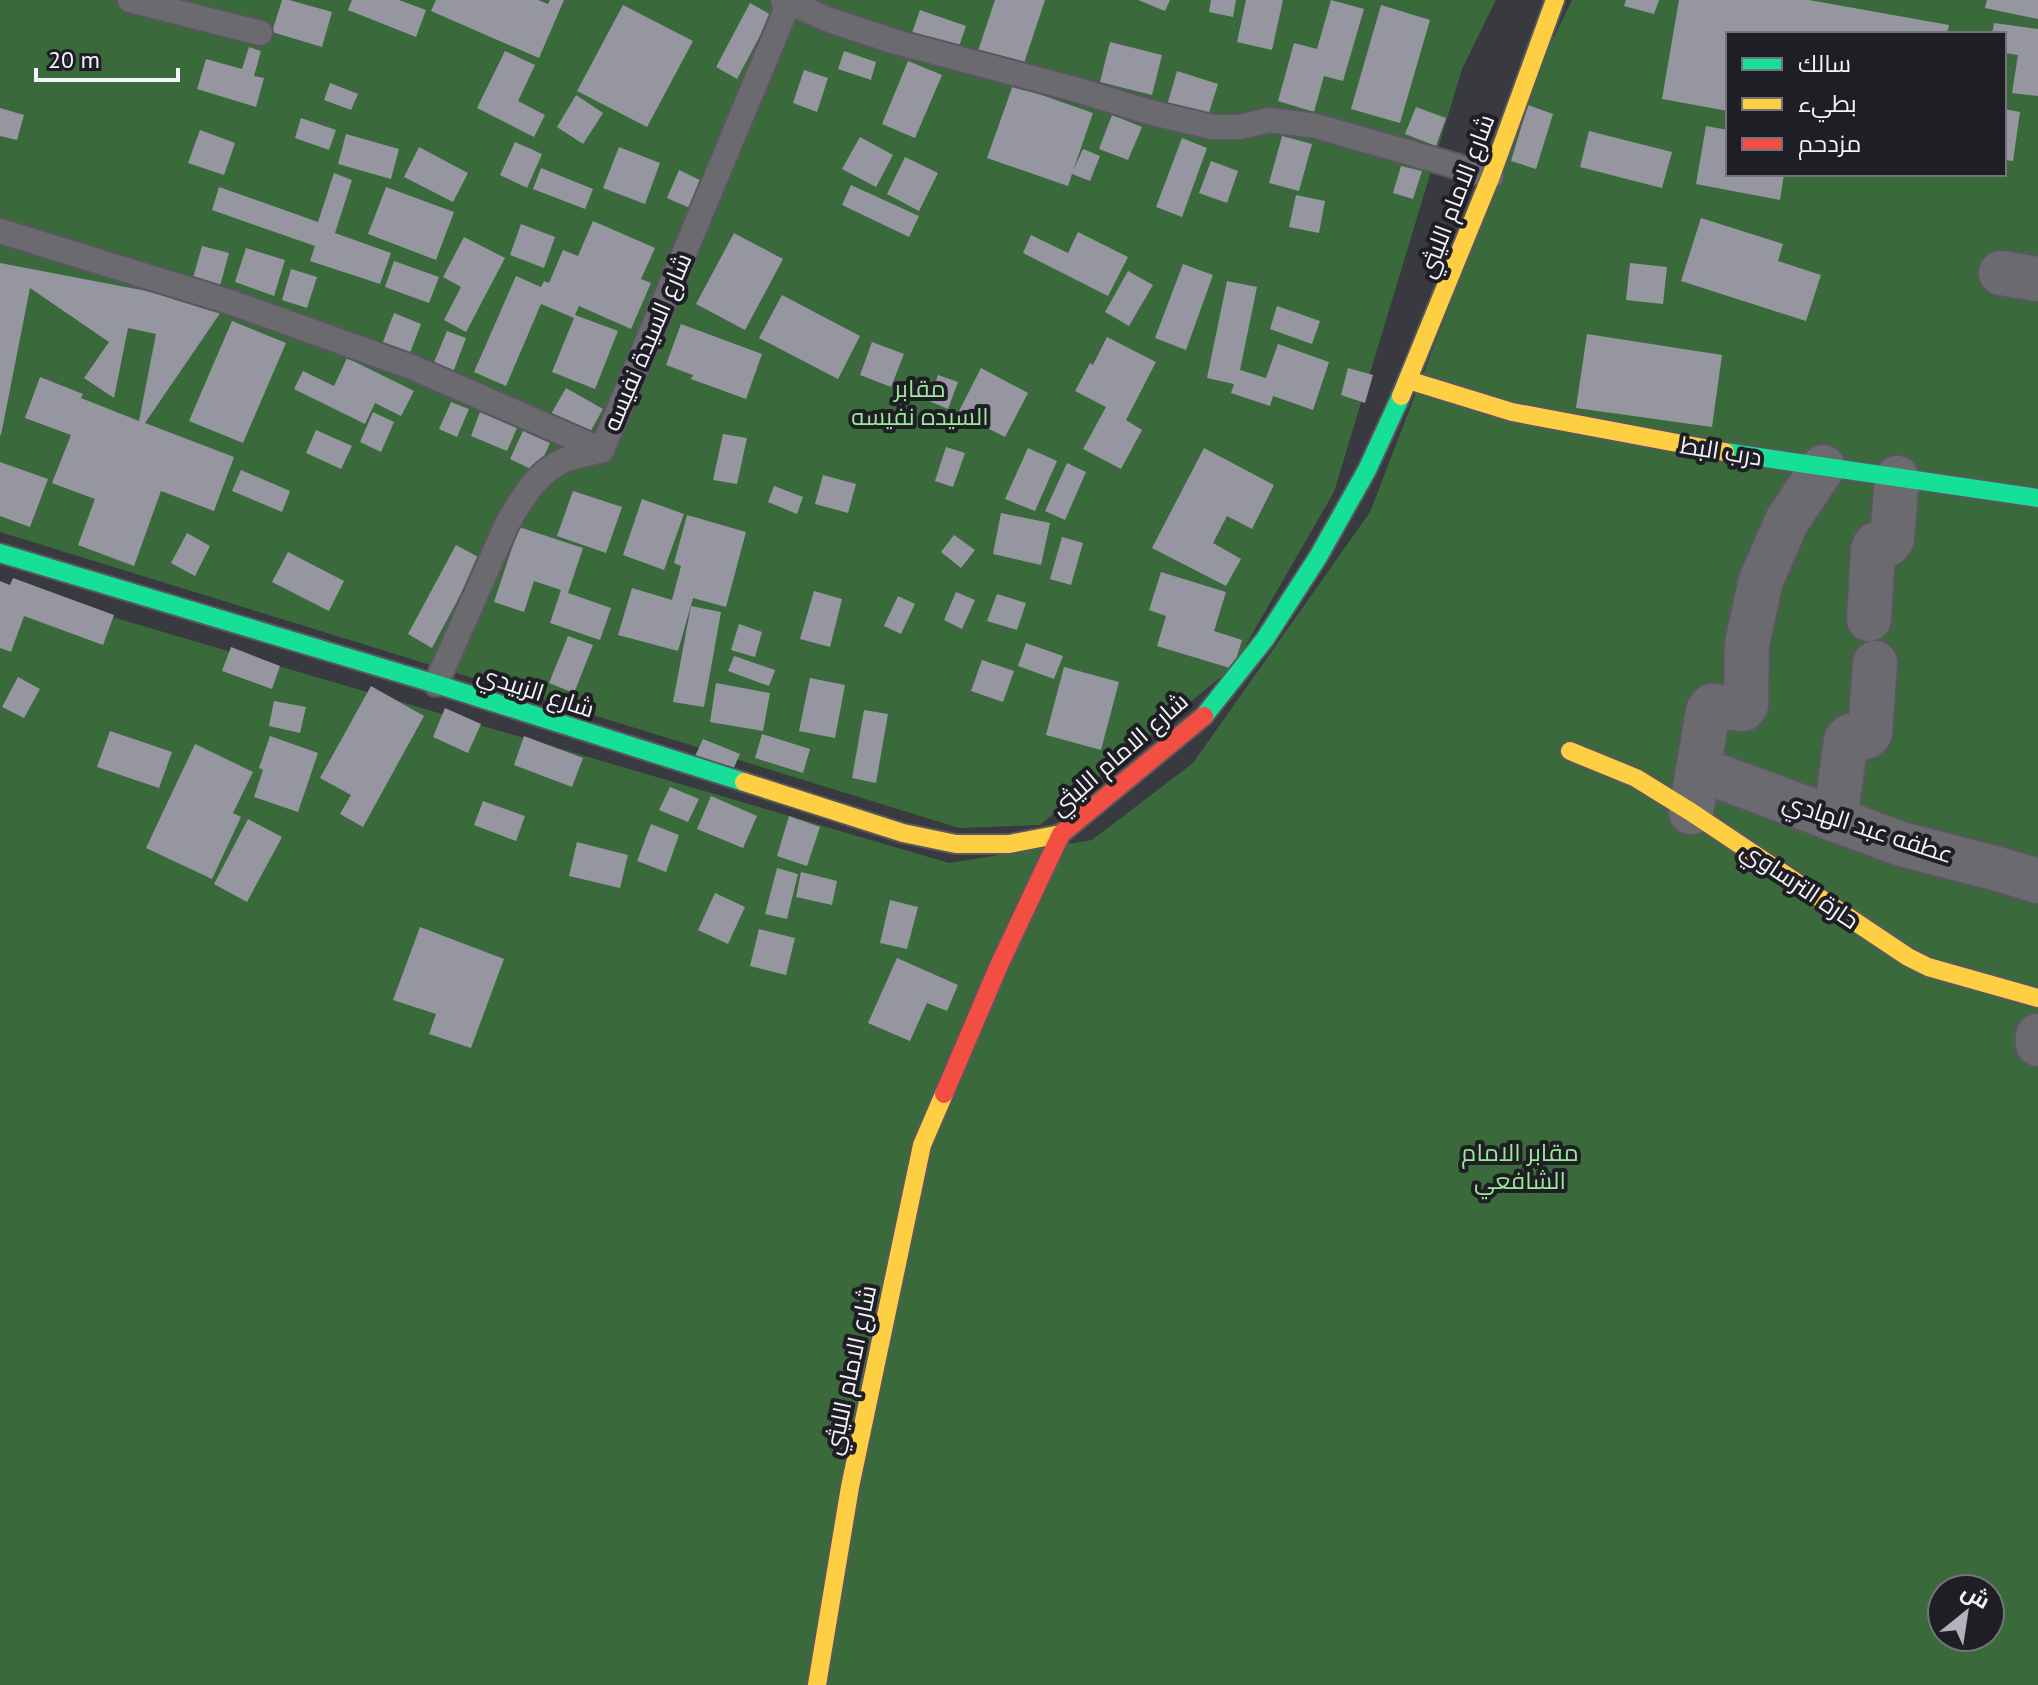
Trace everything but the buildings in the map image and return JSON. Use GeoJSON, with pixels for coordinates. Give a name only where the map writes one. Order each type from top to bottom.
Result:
{"type":"FeatureCollection","features":[{"type":"Feature","properties":{"kind":"street","name":"شارع الامام الليثي"},"geometry":{"type":"LineString","coordinates":[[817,1685],[850,1487],[922,1145],[1000,963],[1061,834],[1201,719],[1265,639],[1318,557],[1367,470],[1408,380],[1491,176],[1555,0]]}},
{"type":"Feature","properties":{"kind":"street","name":"درب البط"},"geometry":{"type":"LineString","coordinates":[[1408,380],[1512,412],[1687,446],[2038,498]]}},
{"type":"Feature","properties":{"kind":"street"},"geometry":{"type":"LineString","coordinates":[[1691,812],[1708,711],[1710,707],[1743,709],[1746,705],[1747,644],[1761,580],[1787,521],[1823,467]]}},
{"type":"Feature","properties":{"kind":"street"},"geometry":{"type":"LineString","coordinates":[[1869,619],[1873,550],[1875,545],[1888,544],[1892,539],[1897,478]]}},
{"type":"Feature","properties":{"kind":"street","name":"شارع الزبيدي"},"geometry":{"type":"LineString","coordinates":[[0,553],[436,684],[903,833],[956,844],[1009,844],[1061,834]]}},
{"type":"Feature","properties":{"kind":"street"},"geometry":{"type":"LineString","coordinates":[[1835,820],[1846,740],[1850,736],[1866,737],[1870,733],[1875,663]]}},
{"type":"Feature","properties":{"kind":"street","name":"حارة الترساوي"},"geometry":{"type":"LineString","coordinates":[[1570,751],[1636,778],[1908,957],[1928,967],[2038,998]]}},
{"type":"Feature","properties":{"kind":"street","name":"عطفه عبد الهادي"},"geometry":{"type":"LineString","coordinates":[[1699,769],[1901,844],[2038,881]]}},
{"type":"Feature","properties":{"kind":"street"},"geometry":{"type":"LineString","coordinates":[[2038,1036],[2038,1044]]}},
{"type":"Feature","properties":{"kind":"lane"},"geometry":{"type":"LineString","coordinates":[[130,0],[260,33]]}},
{"type":"Feature","properties":{"kind":"lane"},"geometry":{"type":"LineString","coordinates":[[787,1],[832,21],[896,42],[1149,112],[1212,127],[1240,127],[1269,120],[1316,126],[1491,176]]}},
{"type":"Feature","properties":{"kind":"lane","name":"شارع السيدة نفيسه"},"geometry":{"type":"LineString","coordinates":[[436,684],[520,501],[552,467],[602,450],[787,1]]}},
{"type":"Feature","properties":{"kind":"lane"},"geometry":{"type":"LineString","coordinates":[[0,231],[233,303],[414,368],[602,450]]}},
{"type":"Feature","properties":{"kind":"green space","name":"مقابر السيده نفيسه"},"geometry":{"type":"Polygon","coordinates":[[[0,0],[1496,0],[1462,69],[1334,492],[1233,667],[1040,825],[959,828],[0,532],[0,0]]]}},
{"type":"Feature","properties":{"kind":"green space","name":"مقابر الامام الشافعي"},"geometry":{"type":"Polygon","coordinates":[[[1572,0],[2038,0],[2038,1685],[0,1685],[0,584],[949,863],[1092,840],[1193,763],[1370,512],[1550,45],[1572,0]]]}},
{"type":"Feature","properties":{"kind":"traffic: fast"},"geometry":{"type":"LineString","coordinates":[[1204,716],[1265,639],[1318,557],[1367,470],[1401,396]]}},
{"type":"Feature","properties":{"kind":"traffic: fast"},"geometry":{"type":"LineString","coordinates":[[1725,452],[2038,498]]}},
{"type":"Feature","properties":{"kind":"traffic: fast"},"geometry":{"type":"LineString","coordinates":[[0,553],[436,684],[744,782]]}},
{"type":"Feature","properties":{"kind":"traffic: slow"},"geometry":{"type":"LineString","coordinates":[[1401,396],[1491,176],[1555,0]]}},
{"type":"Feature","properties":{"kind":"traffic: slow"},"geometry":{"type":"LineString","coordinates":[[1408,380],[1512,412],[1725,452]]}},
{"type":"Feature","properties":{"kind":"traffic: slow"},"geometry":{"type":"LineString","coordinates":[[1570,751],[1636,778],[1908,957],[1928,967],[2038,998]]}},
{"type":"Feature","properties":{"kind":"traffic: slow"},"geometry":{"type":"LineString","coordinates":[[744,782],[903,833],[956,844],[1009,844],[1061,834]]}},
{"type":"Feature","properties":{"kind":"traffic: slow"},"geometry":{"type":"LineString","coordinates":[[817,1685],[850,1487],[922,1145],[944,1094]]}},
{"type":"Feature","properties":{"kind":"traffic: jam"},"geometry":{"type":"LineString","coordinates":[[944,1094],[1000,963],[1061,834],[1204,716]]}}]}
